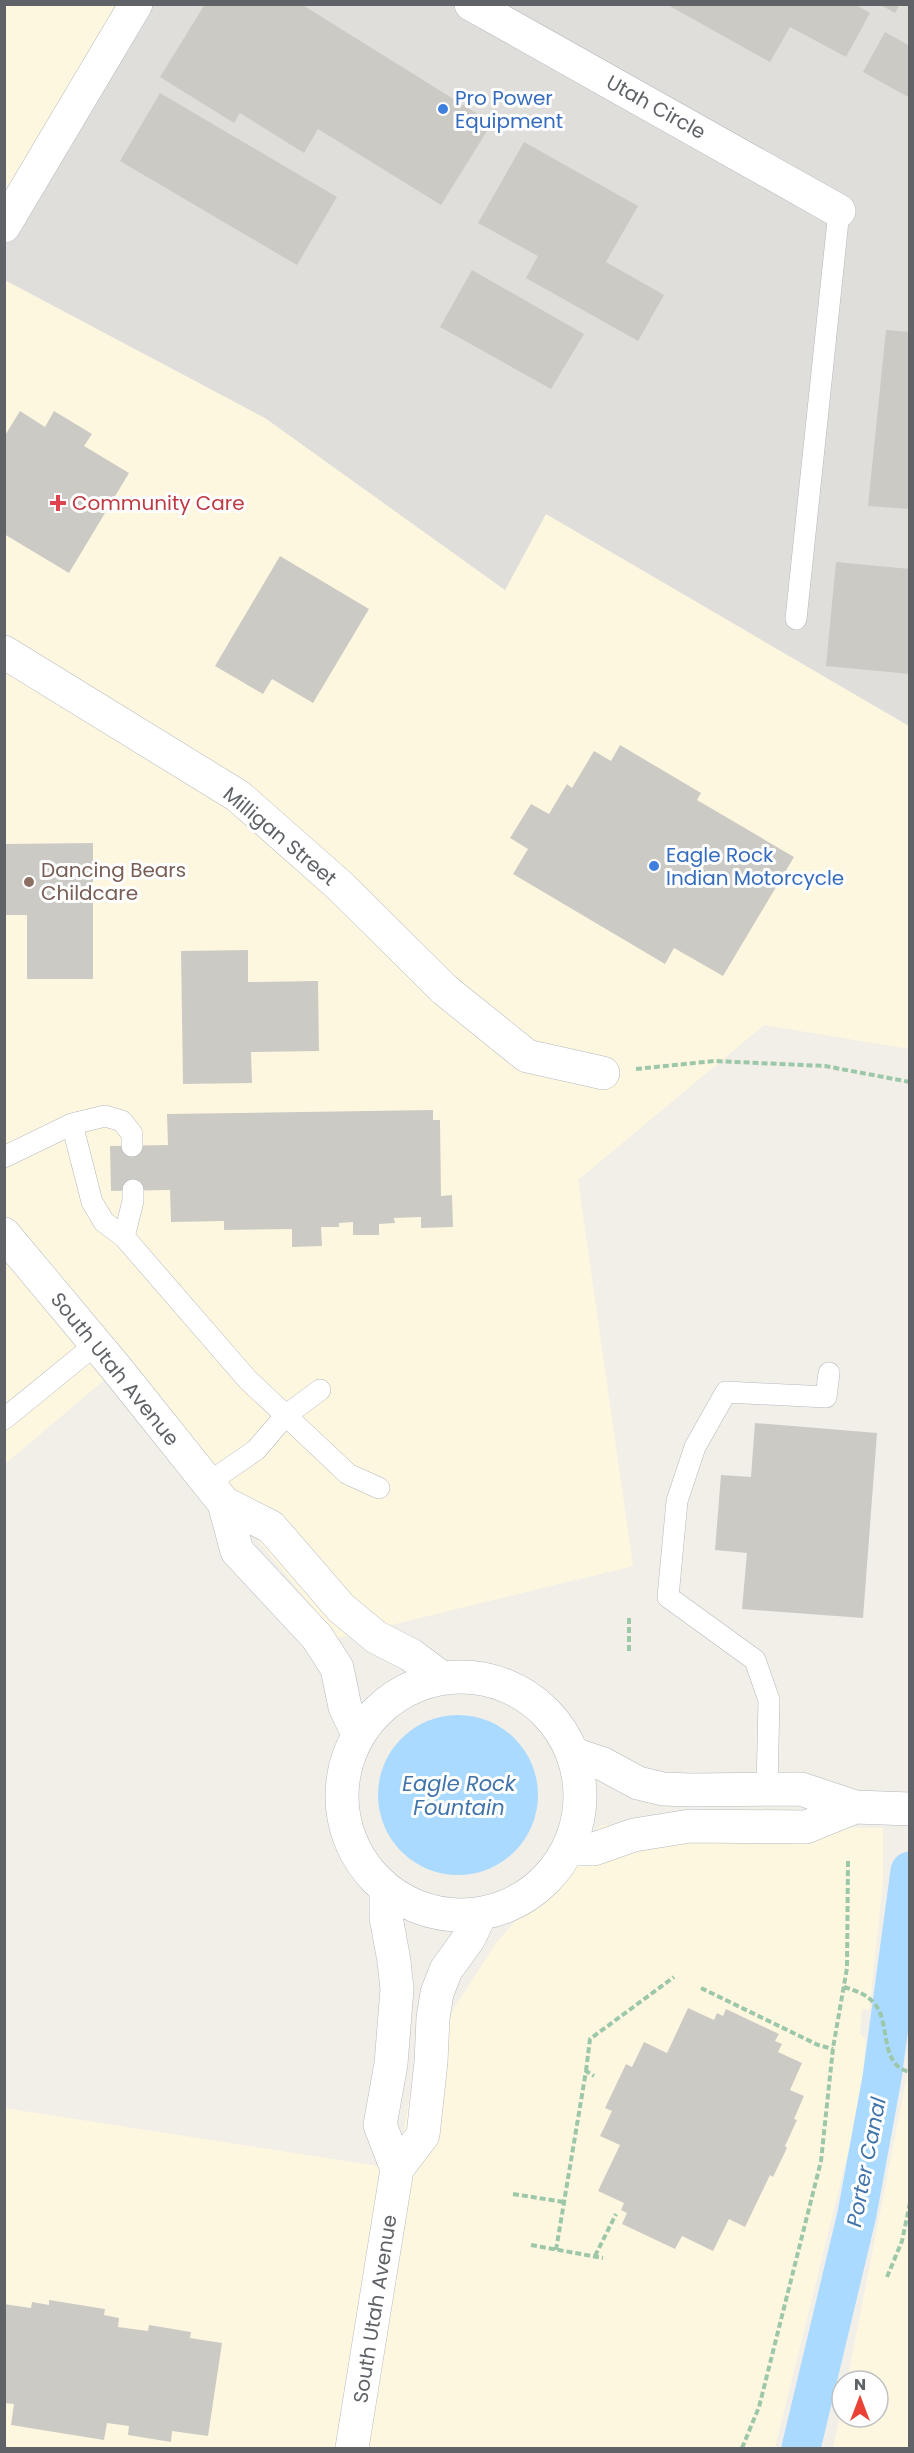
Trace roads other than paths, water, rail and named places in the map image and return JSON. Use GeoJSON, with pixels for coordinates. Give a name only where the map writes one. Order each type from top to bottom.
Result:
{"type":"FeatureCollection","features":[{"type":"Feature","properties":{"kind":"main road"},"geometry":{"type":"LineString","coordinates":[[4,226],[136,4]]}},
{"type":"Feature","properties":{"kind":"main road","name":"Utah Circle"},"geometry":{"type":"LineString","coordinates":[[471,4],[839,210]]}},
{"type":"Feature","properties":{"kind":"main road","name":"Milligan Street"},"geometry":{"type":"LineString","coordinates":[[4,652],[238,796],[344,890],[445,990],[527,1056],[603,1073]]}},
{"type":"Feature","properties":{"kind":"main road","name":"South Utah Avenue"},"geometry":{"type":"LineString","coordinates":[[4,1234],[216,1493],[237,1551],[317,1637],[336,1668],[345,1707],[358,1734]]}},
{"type":"Feature","properties":{"kind":"main road","name":"South Utah Avenue"},"geometry":{"type":"LineString","coordinates":[[216,1493],[271,1527],[341,1608],[376,1637],[411,1655],[442,1677]]}},
{"type":"Feature","properties":{"kind":"main road"},"geometry":{"type":"LineString","coordinates":[[442,1677],[483,1678],[522,1692],[553,1718],[573,1754],[580,1786],[578,1818],[568,1849],[546,1879],[517,1901],[482,1913],[448,1914],[416,1906],[386,1889],[363,1864],[352,1844],[347,1834],[341,1800],[345,1766],[358,1734],[380,1707],[409,1688],[442,1677]]}},
{"type":"Feature","properties":{"kind":"main road"},"geometry":{"type":"LineString","coordinates":[[573,1754],[603,1764],[638,1783],[663,1789],[691,1791],[801,1789],[855,1807],[898,1808]]}},
{"type":"Feature","properties":{"kind":"main road"},"geometry":{"type":"LineString","coordinates":[[568,1849],[594,1849],[634,1835],[690,1826],[806,1827],[855,1807]]}},
{"type":"Feature","properties":{"kind":"main road"},"geometry":{"type":"LineString","coordinates":[[386,1889],[386,1917],[397,1989],[391,2064],[380,2125],[397,2169]]}},
{"type":"Feature","properties":{"kind":"main road","name":"South Utah Avenue"},"geometry":{"type":"LineString","coordinates":[[352,2448],[397,2169],[423,2135],[437,1993],[446,1970],[470,1938],[482,1913]]}},
{"type":"Feature","properties":{"kind":"lane"},"geometry":{"type":"LineString","coordinates":[[796,619],[839,210]]}},
{"type":"Feature","properties":{"kind":"lane"},"geometry":{"type":"LineString","coordinates":[[4,1157],[72,1124],[105,1116],[122,1120],[132,1134],[132,1146]]}},
{"type":"Feature","properties":{"kind":"lane"},"geometry":{"type":"LineString","coordinates":[[72,1124],[92,1202],[104,1222],[124,1237],[248,1380],[285,1416],[348,1474],[379,1488]]}},
{"type":"Feature","properties":{"kind":"lane"},"geometry":{"type":"LineString","coordinates":[[124,1237],[133,1200],[133,1190]]}},
{"type":"Feature","properties":{"kind":"lane"},"geometry":{"type":"LineString","coordinates":[[4,1419],[96,1344]]}},
{"type":"Feature","properties":{"kind":"lane"},"geometry":{"type":"LineString","coordinates":[[767,1789],[769,1700],[755,1660],[668,1598],[677,1501],[695,1447],[726,1392],[826,1397],[829,1373]]}},
{"type":"Feature","properties":{"kind":"lane"},"geometry":{"type":"LineString","coordinates":[[216,1493],[285,1416],[320,1390]]}},
{"type":"Feature","properties":{"kind":"water","name":"Eagle Rock Fountain"},"geometry":{"type":"Polygon","coordinates":[[[458,1715],[474,1716],[489,1721],[503,1728],[515,1738],[525,1750],[532,1764],[537,1779],[537,1811],[532,1826],[525,1840],[515,1852],[503,1862],[489,1869],[474,1874],[458,1875],[442,1874],[427,1869],[413,1862],[401,1852],[391,1840],[384,1826],[379,1811],[378,1795],[379,1779],[384,1764],[391,1750],[401,1738],[413,1728],[427,1721],[442,1716],[458,1715]]]}},
{"type":"Feature","properties":{"kind":"waterway","name":"Porter Canal"},"geometry":{"type":"LineString","coordinates":[[801,2448],[857,2214],[882,2078],[910,1871]]}},
{"type":"Feature","properties":{"kind":"place","name":"Pro Power Equipment"},"geometry":{"type":"Point","coordinates":[443,109]}},
{"type":"Feature","properties":{"kind":"place","name":"Community Care"},"geometry":{"type":"Point","coordinates":[58,503]}},
{"type":"Feature","properties":{"kind":"place","name":"Eagle Rock Indian Motorcycle"},"geometry":{"type":"Point","coordinates":[654,866]}},
{"type":"Feature","properties":{"kind":"place","name":"Dancing Bears Childcare"},"geometry":{"type":"Point","coordinates":[29,882]}}]}
